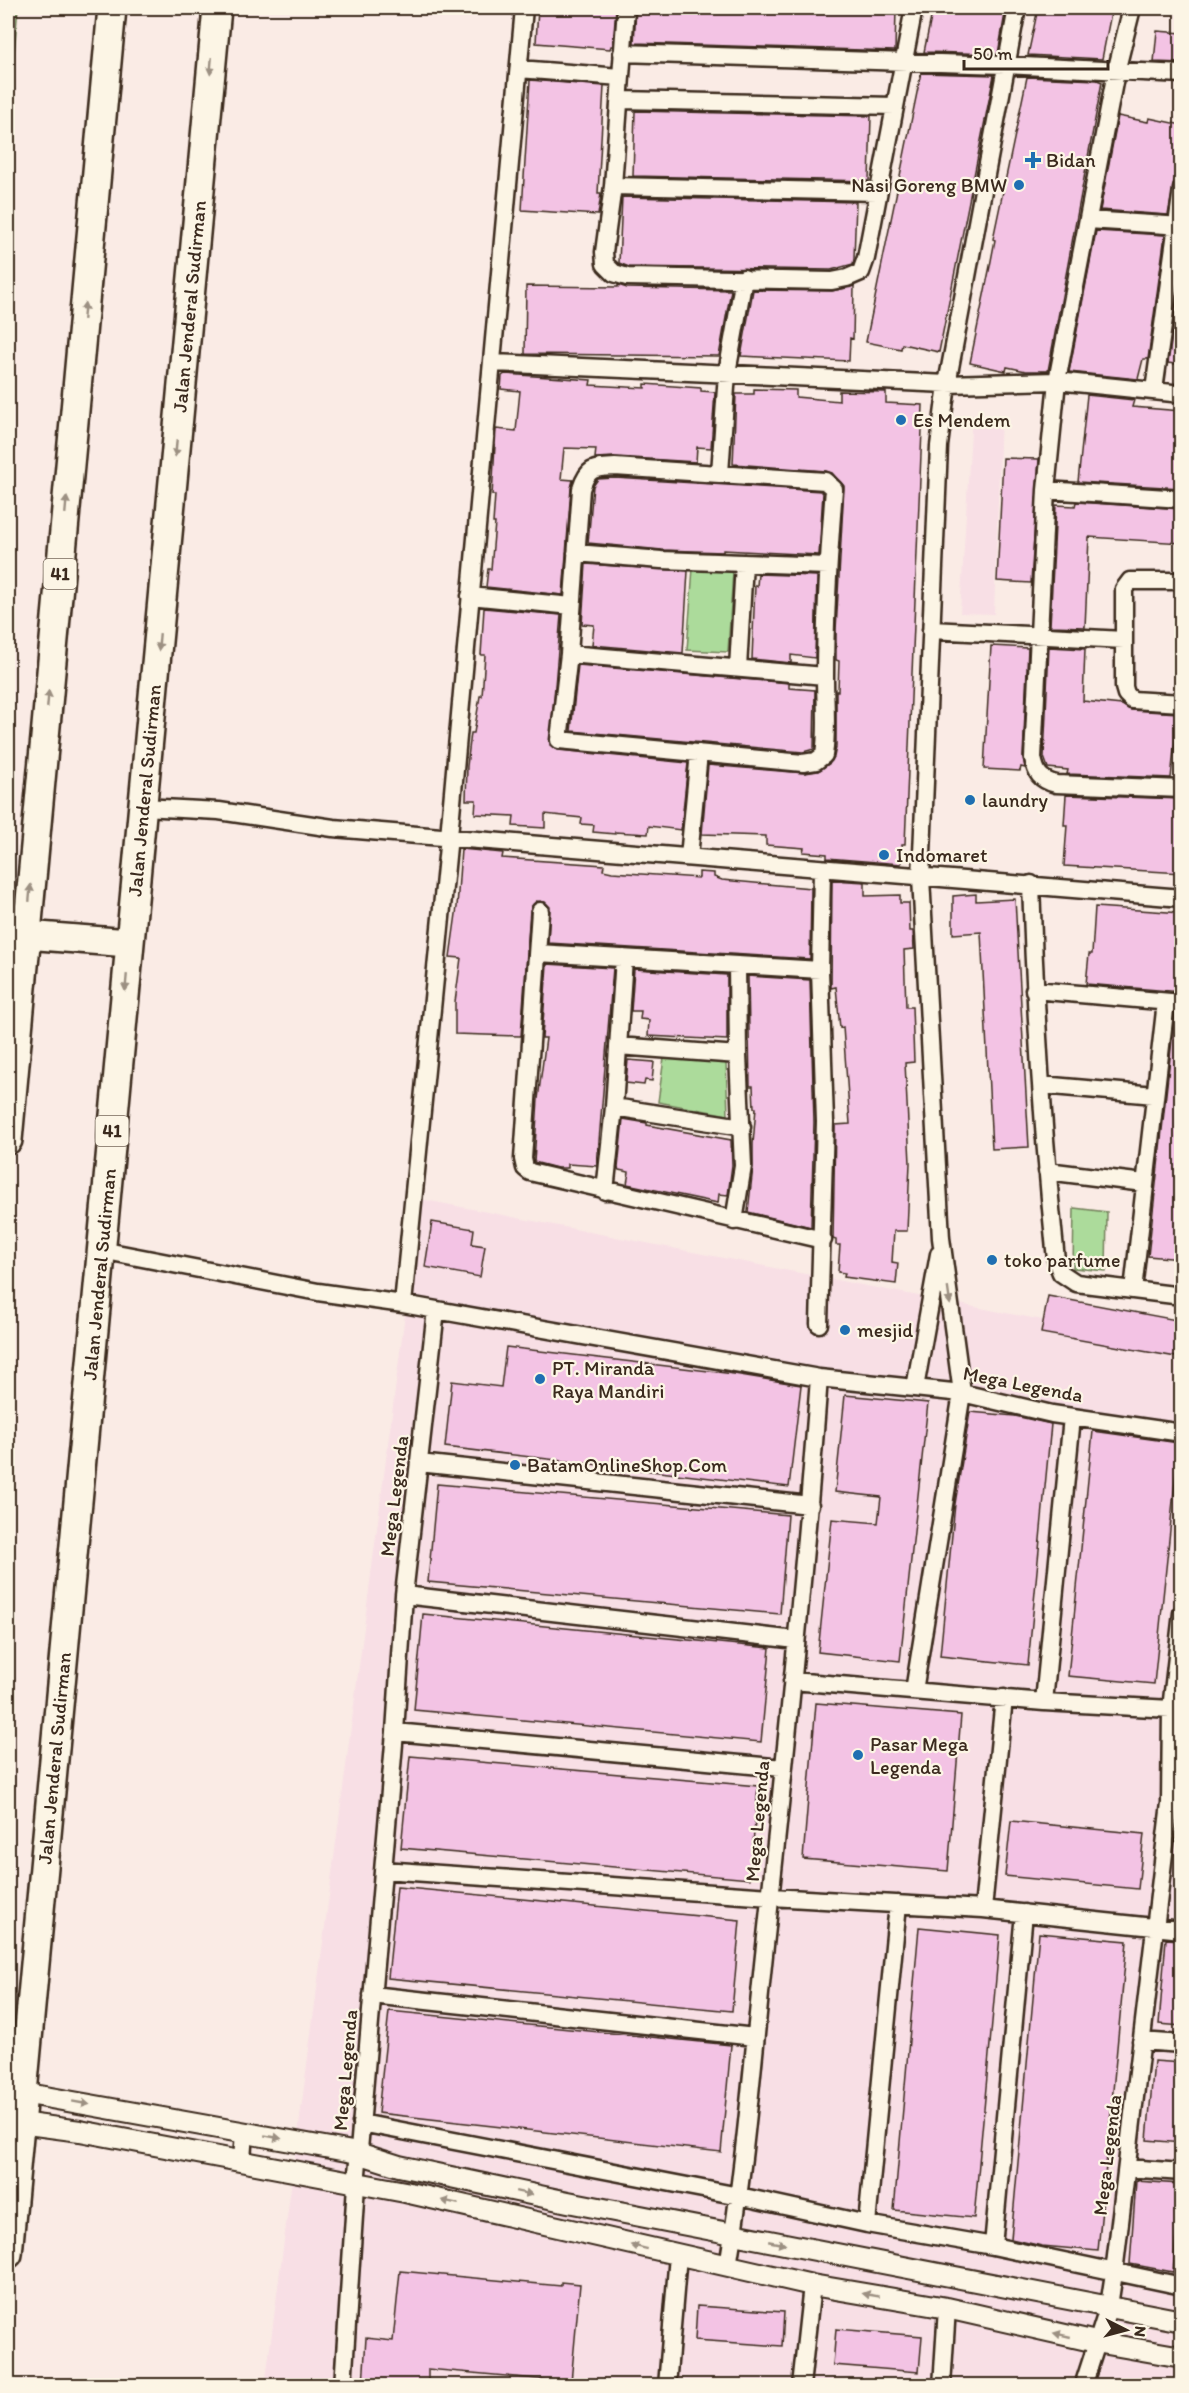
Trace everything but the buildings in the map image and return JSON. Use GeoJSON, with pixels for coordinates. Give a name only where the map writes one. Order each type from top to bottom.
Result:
{"type":"FeatureCollection","features":[{"type":"Feature","properties":{"kind":"highway","name":"41"},"geometry":{"type":"LineString","coordinates":[[8,1140],[112,8]]}},
{"type":"Feature","properties":{"kind":"highway","name":"Jalan Jenderal Sudirman"},"geometry":{"type":"LineString","coordinates":[[8,2254],[217,8]]}},
{"type":"Feature","properties":{"kind":"highway"},"geometry":{"type":"LineString","coordinates":[[26,935],[129,942]]}},
{"type":"Feature","properties":{"kind":"street"},"geometry":{"type":"LineString","coordinates":[[403,1304],[449,836],[524,8]]}},
{"type":"Feature","properties":{"kind":"street"},"geometry":{"type":"LineString","coordinates":[[626,8],[613,186],[604,252],[605,264],[614,273],[627,278],[832,281],[861,272],[866,258],[914,8]]}},
{"type":"Feature","properties":{"kind":"street"},"geometry":{"type":"LineString","coordinates":[[914,1691],[962,1393],[941,1238],[921,878],[939,446],[947,384],[1004,65],[1017,8]]}},
{"type":"Feature","properties":{"kind":"street"},"geometry":{"type":"LineString","coordinates":[[1132,8],[1116,72],[1058,381],[1046,490],[1033,758],[1036,772],[1044,781],[1056,784],[1182,789]]}},
{"type":"Feature","properties":{"kind":"street"},"geometry":{"type":"LineString","coordinates":[[622,52],[1004,65],[1182,75]]}},
{"type":"Feature","properties":{"kind":"street"},"geometry":{"type":"LineString","coordinates":[[519,69],[620,77]]}},
{"type":"Feature","properties":{"kind":"street"},"geometry":{"type":"LineString","coordinates":[[620,100],[895,106]]}},
{"type":"Feature","properties":{"kind":"street"},"geometry":{"type":"LineString","coordinates":[[613,186],[877,192]]}},
{"type":"Feature","properties":{"kind":"street"},"geometry":{"type":"LineString","coordinates":[[1154,390],[1182,189]]}},
{"type":"Feature","properties":{"kind":"street"},"geometry":{"type":"LineString","coordinates":[[1088,220],[1178,226]]}},
{"type":"Feature","properties":{"kind":"street"},"geometry":{"type":"LineString","coordinates":[[720,473],[727,373],[744,278]]}},
{"type":"Feature","properties":{"kind":"street"},"geometry":{"type":"LineString","coordinates":[[493,363],[947,384],[1058,381],[1182,394]]}},
{"type":"Feature","properties":{"kind":"street"},"geometry":{"type":"LineString","coordinates":[[595,468],[720,473],[825,481],[834,489],[828,566],[824,755],[816,761],[803,763],[559,740],[569,654],[581,489],[585,475],[595,468]]}},
{"type":"Feature","properties":{"kind":"street"},"geometry":{"type":"LineString","coordinates":[[1046,490],[1182,499]]}},
{"type":"Feature","properties":{"kind":"street"},"geometry":{"type":"LineString","coordinates":[[576,553],[661,560],[828,566]]}},
{"type":"Feature","properties":{"kind":"street"},"geometry":{"type":"LineString","coordinates":[[738,668],[744,563]]}},
{"type":"Feature","properties":{"kind":"street"},"geometry":{"type":"LineString","coordinates":[[1182,581],[1130,581],[1124,589],[1124,687],[1126,694],[1132,700],[1140,702],[1182,703]]}},
{"type":"Feature","properties":{"kind":"street"},"geometry":{"type":"LineString","coordinates":[[470,596],[572,606]]}},
{"type":"Feature","properties":{"kind":"street"},"geometry":{"type":"LineString","coordinates":[[931,630],[1124,640]]}},
{"type":"Feature","properties":{"kind":"street"},"geometry":{"type":"LineString","coordinates":[[569,654],[825,676]]}},
{"type":"Feature","properties":{"kind":"street"},"geometry":{"type":"LineString","coordinates":[[689,857],[699,753]]}},
{"type":"Feature","properties":{"kind":"street"},"geometry":{"type":"LineString","coordinates":[[144,807],[219,811],[333,828],[1182,898]]}},
{"type":"Feature","properties":{"kind":"street"},"geometry":{"type":"LineString","coordinates":[[819,1323],[825,1122],[820,970],[822,870]]}},
{"type":"Feature","properties":{"kind":"street"},"geometry":{"type":"LineString","coordinates":[[1031,884],[1034,990],[1056,1260],[1061,1273],[1076,1283],[1182,1296]]}},
{"type":"Feature","properties":{"kind":"street"},"geometry":{"type":"LineString","coordinates":[[540,911],[523,1159],[525,1168],[530,1172],[605,1191],[822,1240]]}},
{"type":"Feature","properties":{"kind":"street"},"geometry":{"type":"LineString","coordinates":[[538,952],[820,970]]}},
{"type":"Feature","properties":{"kind":"street"},"geometry":{"type":"LineString","coordinates":[[605,1191],[614,1107],[624,958]]}},
{"type":"Feature","properties":{"kind":"street"},"geometry":{"type":"LineString","coordinates":[[734,1221],[743,1166],[736,965]]}},
{"type":"Feature","properties":{"kind":"street"},"geometry":{"type":"LineString","coordinates":[[1034,990],[1174,1002],[1155,1095],[1133,1290]]}},
{"type":"Feature","properties":{"kind":"street"},"geometry":{"type":"LineString","coordinates":[[618,1046],[738,1055]]}},
{"type":"Feature","properties":{"kind":"street"},"geometry":{"type":"LineString","coordinates":[[1041,1084],[1155,1095]]}},
{"type":"Feature","properties":{"kind":"street"},"geometry":{"type":"LineString","coordinates":[[614,1107],[742,1127]]}},
{"type":"Feature","properties":{"kind":"street"},"geometry":{"type":"LineString","coordinates":[[1047,1171],[1144,1183]]}},
{"type":"Feature","properties":{"kind":"street"},"geometry":{"type":"LineString","coordinates":[[915,1388],[941,1238]]}},
{"type":"Feature","properties":{"kind":"street","name":"Mega Legenda"},"geometry":{"type":"LineString","coordinates":[[101,1250],[318,1292],[403,1304],[819,1378],[962,1393],[1071,1417],[1182,1433]]}},
{"type":"Feature","properties":{"kind":"street","name":"Mega Legenda"},"geometry":{"type":"LineString","coordinates":[[343,2385],[358,2153],[395,1732],[404,1595],[435,1310]]}},
{"type":"Feature","properties":{"kind":"street","name":"Mega Legenda"},"geometry":{"type":"LineString","coordinates":[[728,2266],[739,2196],[771,1898],[810,1505],[819,1378]]}},
{"type":"Feature","properties":{"kind":"street"},"geometry":{"type":"LineString","coordinates":[[1044,1702],[1071,1417]]}},
{"type":"Feature","properties":{"kind":"street"},"geometry":{"type":"LineString","coordinates":[[420,1463],[810,1505]]}},
{"type":"Feature","properties":{"kind":"street"},"geometry":{"type":"LineString","coordinates":[[404,1595],[796,1640]]}},
{"type":"Feature","properties":{"kind":"street","name":"Mega Legenda"},"geometry":{"type":"LineString","coordinates":[[1083,2385],[1109,2306],[1154,1927],[1176,1804],[1171,1709],[1179,1684],[1182,1613]]}},
{"type":"Feature","properties":{"kind":"street"},"geometry":{"type":"LineString","coordinates":[[792,1681],[1044,1702],[1171,1709]]}},
{"type":"Feature","properties":{"kind":"street"},"geometry":{"type":"LineString","coordinates":[[982,1909],[1004,1698]]}},
{"type":"Feature","properties":{"kind":"street"},"geometry":{"type":"LineString","coordinates":[[395,1732],[783,1768]]}},
{"type":"Feature","properties":{"kind":"street"},"geometry":{"type":"LineString","coordinates":[[383,1870],[771,1898],[982,1909],[1182,1930]]}},
{"type":"Feature","properties":{"kind":"street"},"geometry":{"type":"LineString","coordinates":[[867,2224],[898,1904]]}},
{"type":"Feature","properties":{"kind":"street"},"geometry":{"type":"LineString","coordinates":[[993,2246],[1024,1913]]}},
{"type":"Feature","properties":{"kind":"street"},"geometry":{"type":"LineString","coordinates":[[372,1995],[755,2037]]}},
{"type":"Feature","properties":{"kind":"street"},"geometry":{"type":"LineString","coordinates":[[1141,2041],[1182,2044]]}},
{"type":"Feature","properties":{"kind":"street"},"geometry":{"type":"LineString","coordinates":[[23,2093],[358,2153],[399,2166],[733,2235],[1182,2321]]}},
{"type":"Feature","properties":{"kind":"street"},"geometry":{"type":"LineString","coordinates":[[361,2123],[739,2196],[867,2224],[993,2246],[1182,2286]]}},
{"type":"Feature","properties":{"kind":"street"},"geometry":{"type":"LineString","coordinates":[[20,2124],[80,2131],[242,2160],[356,2185],[440,2200],[812,2285],[947,2308],[1096,2342],[1182,2357]]}},
{"type":"Feature","properties":{"kind":"street"},"geometry":{"type":"LineString","coordinates":[[242,2160],[244,2132]]}},
{"type":"Feature","properties":{"kind":"street"},"geometry":{"type":"LineString","coordinates":[[1127,2168],[1182,2172]]}},
{"type":"Feature","properties":{"kind":"street"},"geometry":{"type":"LineString","coordinates":[[667,2385],[678,2255]]}},
{"type":"Feature","properties":{"kind":"street"},"geometry":{"type":"LineString","coordinates":[[801,2385],[812,2285]]}},
{"type":"Feature","properties":{"kind":"street"},"geometry":{"type":"LineString","coordinates":[[942,2385],[947,2308]]}},
{"type":"Feature","properties":{"kind":"shaded area"},"geometry":{"type":"Polygon","coordinates":[[[972,415],[1001,416],[994,614],[960,613],[972,415]]]}},
{"type":"Feature","properties":{"kind":"shaded area"},"geometry":{"type":"Polygon","coordinates":[[[420,1199],[1181,1347],[1181,2385],[265,2386],[420,1199]]]}},
{"type":"Feature","properties":{"kind":"green space"},"geometry":{"type":"Polygon","coordinates":[[[8,8],[18,8],[8,121],[8,8]]]}},
{"type":"Feature","properties":{"kind":"green space"},"geometry":{"type":"Polygon","coordinates":[[[693,568],[733,571],[728,652],[687,650],[693,568]]]}},
{"type":"Feature","properties":{"kind":"green space"},"geometry":{"type":"Polygon","coordinates":[[[664,1058],[726,1063],[728,1115],[658,1102],[664,1058]]]}},
{"type":"Feature","properties":{"kind":"green space"},"geometry":{"type":"Polygon","coordinates":[[[1074,1208],[1107,1212],[1106,1271],[1073,1268],[1074,1208]]]}},
{"type":"Feature","properties":{"kind":"place","name":"Bidan"},"geometry":{"type":"Point","coordinates":[1033,160]}},
{"type":"Feature","properties":{"kind":"place","name":"Nasi Goreng BMW"},"geometry":{"type":"Point","coordinates":[1019,185]}},
{"type":"Feature","properties":{"kind":"place","name":"Es Mendem"},"geometry":{"type":"Point","coordinates":[901,420]}},
{"type":"Feature","properties":{"kind":"place","name":"laundry"},"geometry":{"type":"Point","coordinates":[970,800]}},
{"type":"Feature","properties":{"kind":"place","name":"Indomaret"},"geometry":{"type":"Point","coordinates":[884,855]}},
{"type":"Feature","properties":{"kind":"place","name":"toko parfume"},"geometry":{"type":"Point","coordinates":[992,1260]}},
{"type":"Feature","properties":{"kind":"place","name":"mesjid"},"geometry":{"type":"Point","coordinates":[845,1330]}},
{"type":"Feature","properties":{"kind":"place","name":"PT. Miranda Raya Mandiri"},"geometry":{"type":"Point","coordinates":[540,1379]}},
{"type":"Feature","properties":{"kind":"place","name":"BatamOnlineShop.Com"},"geometry":{"type":"Point","coordinates":[515,1465]}},
{"type":"Feature","properties":{"kind":"place","name":"Pasar Mega Legenda"},"geometry":{"type":"Point","coordinates":[858,1755]}}]}
